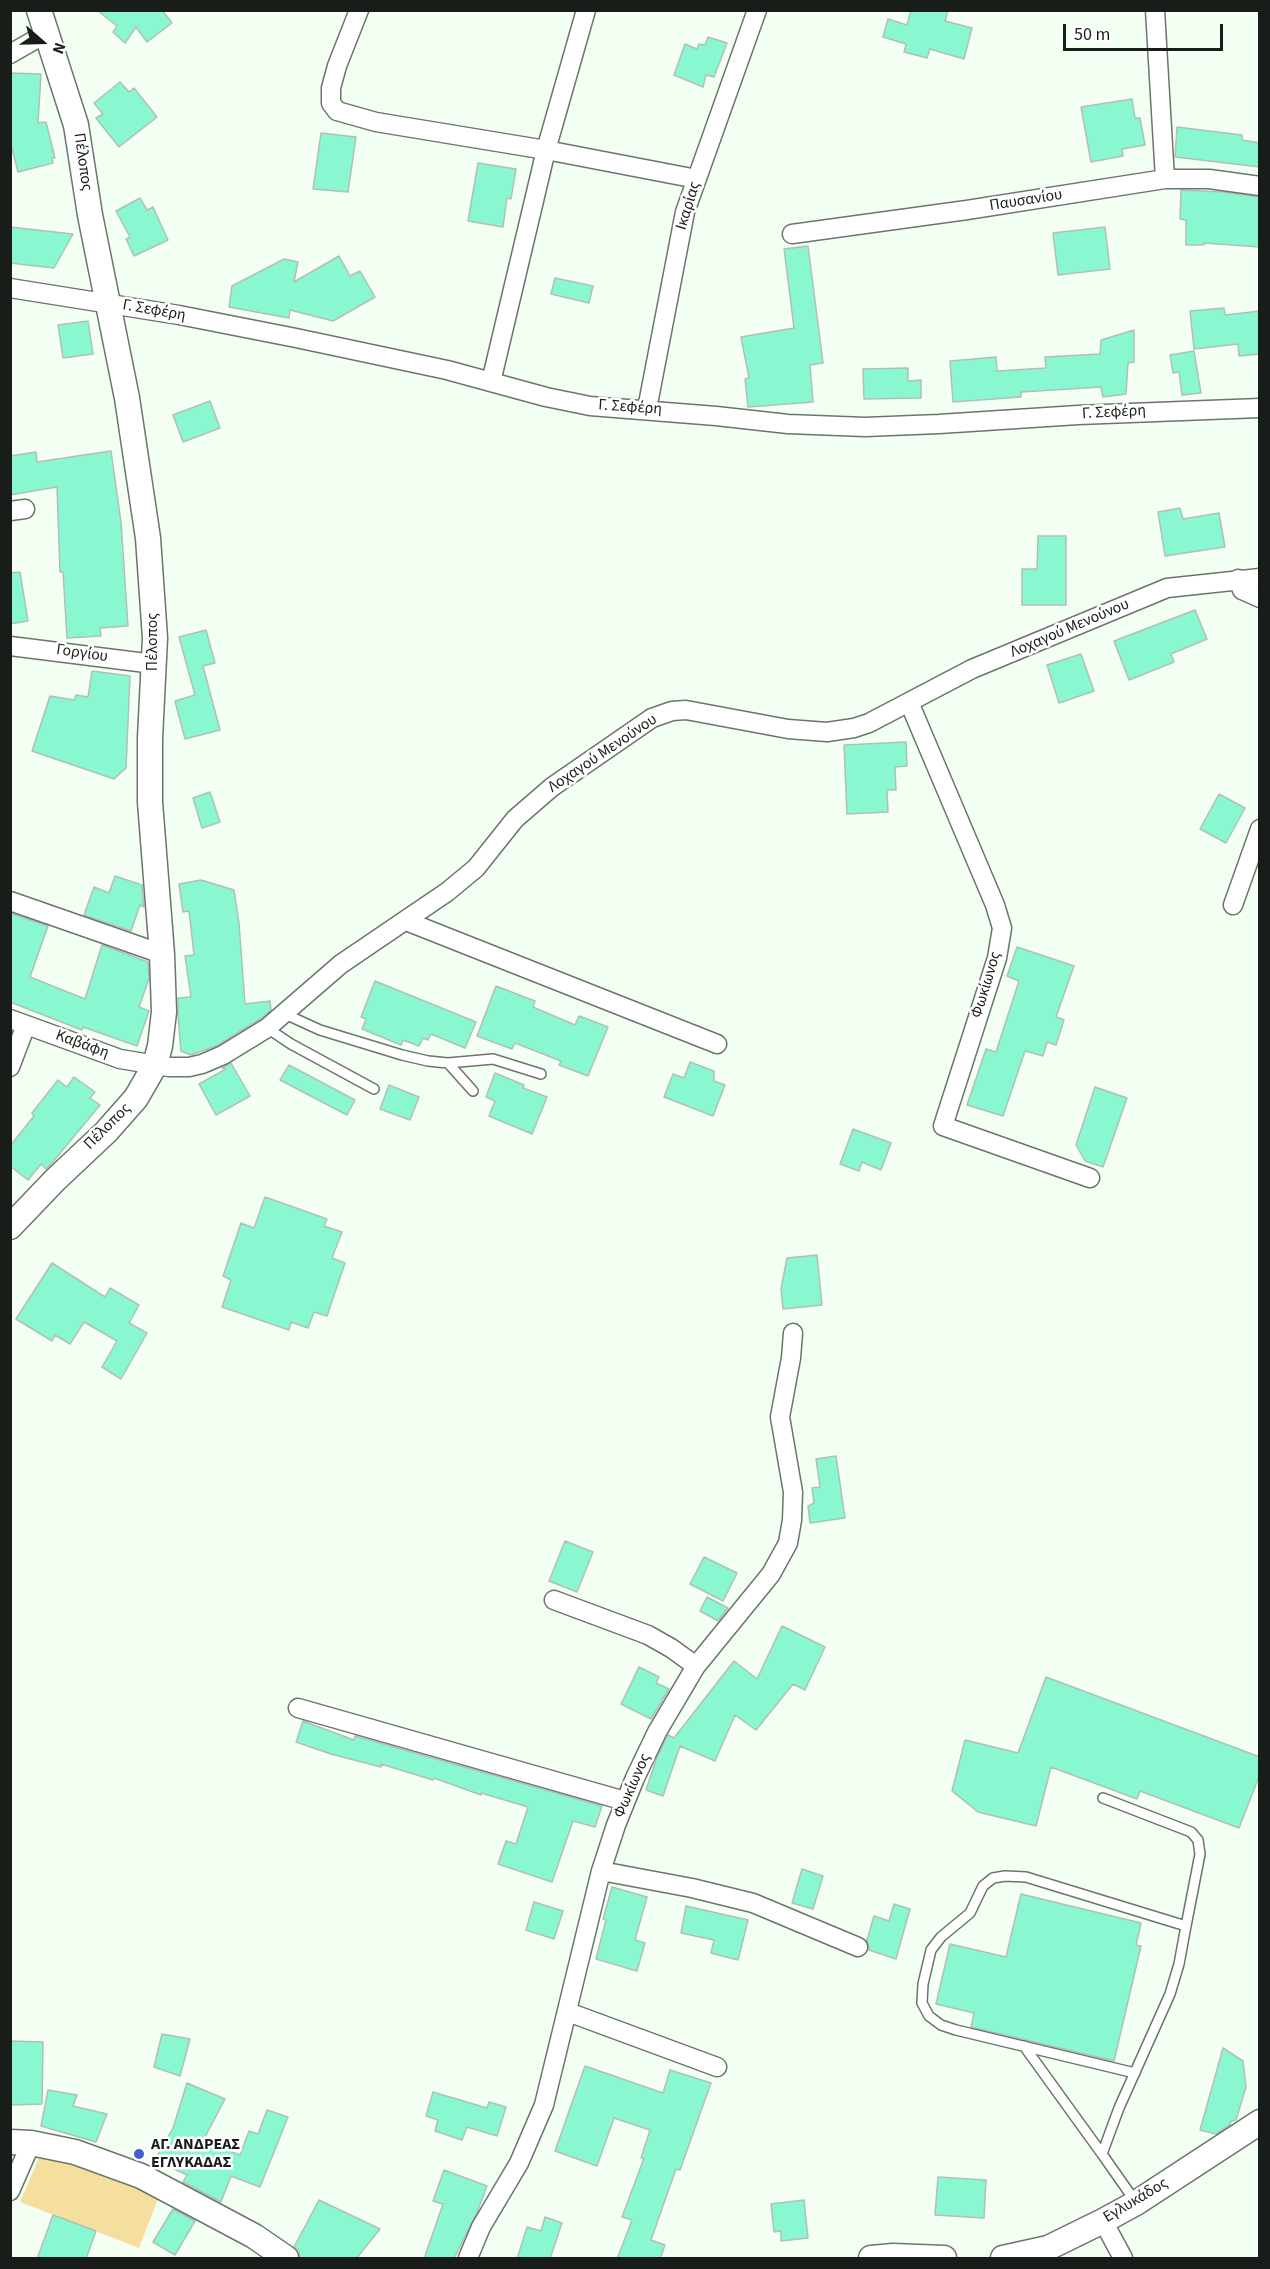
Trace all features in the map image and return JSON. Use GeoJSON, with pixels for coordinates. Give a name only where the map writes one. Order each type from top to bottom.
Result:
{"type":"FeatureCollection","features":[{"type":"Feature","properties":{"kind":"street","name":"Πέλοπος"},"geometry":{"type":"LineString","coordinates":[[10,1227],[54,1180],[125,1111],[143,1088],[155,1065],[164,1012],[162,954],[150,802],[154,624],[148,538],[127,398],[90,215],[76,125],[39,10]]}},
{"type":"Feature","properties":{"kind":"street"},"geometry":{"type":"LineString","coordinates":[[359,10],[331,88],[330,101],[334,110],[351,117],[376,122],[546,150],[697,179]]}},
{"type":"Feature","properties":{"kind":"street"},"geometry":{"type":"LineString","coordinates":[[491,382],[546,150],[586,10]]}},
{"type":"Feature","properties":{"kind":"street","name":"Ικαρίας"},"geometry":{"type":"LineString","coordinates":[[647,409],[681,229],[757,10]]}},
{"type":"Feature","properties":{"kind":"street"},"geometry":{"type":"LineString","coordinates":[[1155,10],[1165,179]]}},
{"type":"Feature","properties":{"kind":"street"},"geometry":{"type":"LineString","coordinates":[[10,54],[45,34]]}},
{"type":"Feature","properties":{"kind":"street","name":"Παυσανίου"},"geometry":{"type":"LineString","coordinates":[[792,234],[1165,179],[1209,179],[1260,186]]}},
{"type":"Feature","properties":{"kind":"street","name":"Γ. Σεφέρη"},"geometry":{"type":"LineString","coordinates":[[10,288],[179,315],[373,354],[590,406],[647,409],[788,424],[865,427],[1090,414],[1260,408]]}},
{"type":"Feature","properties":{"kind":"street","name":"Λοχαγού Μενούνου"},"geometry":{"type":"LineString","coordinates":[[155,1065],[180,1068],[202,1064],[223,1055],[267,1028],[341,964],[447,892],[476,868],[515,819],[552,787],[652,718],[672,711],[686,710],[788,729],[827,732],[861,727],[972,669],[1156,592],[1174,586],[1260,578]]}},
{"type":"Feature","properties":{"kind":"street"},"geometry":{"type":"LineString","coordinates":[[1238,579],[1242,590],[1260,598]]}},
{"type":"Feature","properties":{"kind":"street","name":"Γοργίου"},"geometry":{"type":"LineString","coordinates":[[10,646],[154,664]]}},
{"type":"Feature","properties":{"kind":"street","name":"Φωκίωνος"},"geometry":{"type":"LineString","coordinates":[[909,702],[995,905],[1002,928],[997,958],[943,1126],[1090,1178]]}},
{"type":"Feature","properties":{"kind":"street"},"geometry":{"type":"LineString","coordinates":[[1233,905],[1260,829]]}},
{"type":"Feature","properties":{"kind":"street"},"geometry":{"type":"LineString","coordinates":[[10,901],[162,954]]}},
{"type":"Feature","properties":{"kind":"street"},"geometry":{"type":"LineString","coordinates":[[406,921],[717,1044]]}},
{"type":"Feature","properties":{"kind":"street"},"geometry":{"type":"LineString","coordinates":[[10,1067],[18,1022]]}},
{"type":"Feature","properties":{"kind":"street","name":"Καβάφη"},"geometry":{"type":"LineString","coordinates":[[18,1022],[120,1059],[155,1065]]}},
{"type":"Feature","properties":{"kind":"street","name":"Φωκίωνος"},"geometry":{"type":"LineString","coordinates":[[468,2259],[481,2227],[519,2163],[538,2122],[549,2090],[601,1872],[625,1801],[657,1732],[696,1666],[771,1574],[788,1543],[793,1492],[780,1417],[791,1358],[793,1333]]}},
{"type":"Feature","properties":{"kind":"street"},"geometry":{"type":"LineString","coordinates":[[554,1600],[648,1635],[696,1666]]}},
{"type":"Feature","properties":{"kind":"street"},"geometry":{"type":"LineString","coordinates":[[298,1708],[625,1801]]}},
{"type":"Feature","properties":{"kind":"street"},"geometry":{"type":"LineString","coordinates":[[601,1872],[692,1888],[753,1903],[858,1947]]}},
{"type":"Feature","properties":{"kind":"street"},"geometry":{"type":"LineString","coordinates":[[568,2012],[717,2067]]}},
{"type":"Feature","properties":{"kind":"street","name":"Εγλυκάδος"},"geometry":{"type":"LineString","coordinates":[[1003,2259],[1048,2248],[1104,2221],[1136,2203],[1260,2122]]}},
{"type":"Feature","properties":{"kind":"street"},"geometry":{"type":"LineString","coordinates":[[10,2191],[21,2142],[98,2158],[141,2176],[254,2236],[286,2259]]}},
{"type":"Feature","properties":{"kind":"street"},"geometry":{"type":"LineString","coordinates":[[1104,2221],[1124,2259]]}},
{"type":"Feature","properties":{"kind":"street"},"geometry":{"type":"LineString","coordinates":[[871,2259],[893,2256],[944,2259]]}},
{"type":"Feature","properties":{"kind":"lane"},"geometry":{"type":"LineString","coordinates":[[285,1014],[320,1030],[428,1061],[448,1063],[493,1059],[541,1074]]}},
{"type":"Feature","properties":{"kind":"lane"},"geometry":{"type":"LineString","coordinates":[[267,1028],[291,1044],[374,1089]]}},
{"type":"Feature","properties":{"kind":"lane"},"geometry":{"type":"LineString","coordinates":[[448,1063],[473,1091]]}},
{"type":"Feature","properties":{"kind":"lane"},"geometry":{"type":"LineString","coordinates":[[1102,2154],[1170,1994],[1179,1964],[1200,1854],[1198,1840],[1191,1832],[1103,1798]]}},
{"type":"Feature","properties":{"kind":"lane"},"geometry":{"type":"LineString","coordinates":[[1135,2073],[947,2028],[929,2016],[922,2003],[923,1984],[931,1950],[941,1937],[970,1913],[983,1886],[993,1878],[1005,1876],[1026,1877],[1186,1926]]}},
{"type":"Feature","properties":{"kind":"lane"},"geometry":{"type":"LineString","coordinates":[[1024,2046],[1136,2203]]}},
{"type":"Feature","properties":{"kind":"shaded area"},"geometry":{"type":"Polygon","coordinates":[[[40,2155],[63,2159],[160,2194],[139,2248],[20,2202],[40,2155]]]}},
{"type":"Feature","properties":{"kind":"building"},"geometry":{"type":"Polygon","coordinates":[[[97,10],[162,10],[172,23],[147,42],[136,27],[125,43],[113,32],[117,26],[97,10]]]}},
{"type":"Feature","properties":{"kind":"building"},"geometry":{"type":"Polygon","coordinates":[[[911,10],[948,10],[945,21],[972,28],[964,59],[930,49],[927,58],[904,52],[906,44],[883,37],[888,19],[907,25],[911,10]]]}},
{"type":"Feature","properties":{"kind":"building"},"geometry":{"type":"Polygon","coordinates":[[[708,37],[727,43],[714,77],[706,75],[703,87],[674,75],[685,44],[697,49],[699,44],[705,45],[708,37]]]}},
{"type":"Feature","properties":{"kind":"building"},"geometry":{"type":"Polygon","coordinates":[[[10,73],[41,74],[38,123],[46,122],[55,158],[52,158],[53,163],[18,172],[10,141],[10,73]]]}},
{"type":"Feature","properties":{"kind":"building"},"geometry":{"type":"Polygon","coordinates":[[[120,82],[129,92],[134,88],[157,117],[119,147],[96,118],[103,114],[94,103],[120,82]]]}},
{"type":"Feature","properties":{"kind":"building"},"geometry":{"type":"Polygon","coordinates":[[[1132,99],[1135,118],[1140,118],[1145,145],[1122,149],[1123,156],[1091,162],[1081,107],[1132,99]]]}},
{"type":"Feature","properties":{"kind":"building"},"geometry":{"type":"Polygon","coordinates":[[[1177,127],[1242,135],[1242,140],[1260,143],[1260,167],[1175,157],[1177,127]]]}},
{"type":"Feature","properties":{"kind":"building"},"geometry":{"type":"Polygon","coordinates":[[[321,133],[356,137],[348,192],[313,189],[321,133]]]}},
{"type":"Feature","properties":{"kind":"building"},"geometry":{"type":"Polygon","coordinates":[[[478,163],[516,169],[511,199],[507,198],[503,227],[468,221],[478,163]]]}},
{"type":"Feature","properties":{"kind":"building"},"geometry":{"type":"Polygon","coordinates":[[[1181,190],[1260,197],[1260,247],[1204,243],[1204,245],[1186,245],[1186,220],[1180,219],[1181,190]]]}},
{"type":"Feature","properties":{"kind":"building"},"geometry":{"type":"Polygon","coordinates":[[[140,198],[147,210],[153,207],[168,240],[134,256],[126,239],[130,237],[116,211],[140,198]]]}},
{"type":"Feature","properties":{"kind":"building"},"geometry":{"type":"Polygon","coordinates":[[[10,227],[73,234],[54,268],[10,263],[10,227]]]}},
{"type":"Feature","properties":{"kind":"building"},"geometry":{"type":"Polygon","coordinates":[[[1105,227],[1110,269],[1058,275],[1053,233],[1105,227]]]}},
{"type":"Feature","properties":{"kind":"building"},"geometry":{"type":"Polygon","coordinates":[[[808,246],[823,363],[810,365],[813,402],[748,407],[745,379],[749,378],[741,337],[794,328],[784,249],[808,246]]]}},
{"type":"Feature","properties":{"kind":"building"},"geometry":{"type":"Polygon","coordinates":[[[339,256],[350,276],[360,271],[375,297],[333,321],[290,310],[289,318],[229,307],[232,286],[284,259],[298,262],[294,282],[339,256]]]}},
{"type":"Feature","properties":{"kind":"building"},"geometry":{"type":"Polygon","coordinates":[[[555,278],[593,286],[589,303],[551,294],[555,278]]]}},
{"type":"Feature","properties":{"kind":"building"},"geometry":{"type":"Polygon","coordinates":[[[1224,308],[1225,315],[1260,311],[1260,354],[1239,356],[1238,344],[1194,349],[1190,311],[1224,308]]]}},
{"type":"Feature","properties":{"kind":"building"},"geometry":{"type":"Polygon","coordinates":[[[88,321],[93,354],[63,358],[58,325],[88,321]]]}},
{"type":"Feature","properties":{"kind":"building"},"geometry":{"type":"Polygon","coordinates":[[[1134,330],[1134,362],[1128,363],[1126,394],[1103,397],[1101,387],[1021,392],[1021,397],[953,402],[950,361],[996,357],[997,371],[1046,368],[1045,357],[1100,354],[1101,340],[1134,330]]]}},
{"type":"Feature","properties":{"kind":"building"},"geometry":{"type":"Polygon","coordinates":[[[1194,351],[1201,393],[1182,395],[1179,372],[1173,373],[1170,355],[1194,351]]]}},
{"type":"Feature","properties":{"kind":"building"},"geometry":{"type":"Polygon","coordinates":[[[908,368],[908,381],[921,380],[921,398],[864,399],[863,369],[908,368]]]}},
{"type":"Feature","properties":{"kind":"building"},"geometry":{"type":"Polygon","coordinates":[[[210,401],[220,428],[183,442],[173,415],[210,401]]]}},
{"type":"Feature","properties":{"kind":"building"},"geometry":{"type":"Polygon","coordinates":[[[111,451],[121,522],[128,626],[100,628],[101,636],[67,638],[63,572],[60,572],[57,487],[10,495],[10,456],[36,452],[37,462],[111,451]]]}},
{"type":"Feature","properties":{"kind":"building"},"geometry":{"type":"Polygon","coordinates":[[[1180,508],[1183,519],[1219,513],[1225,547],[1165,556],[1158,512],[1180,508]]]}},
{"type":"Feature","properties":{"kind":"building"},"geometry":{"type":"Polygon","coordinates":[[[1038,536],[1066,536],[1066,605],[1022,605],[1022,569],[1037,569],[1038,536]]]}},
{"type":"Feature","properties":{"kind":"building"},"geometry":{"type":"Polygon","coordinates":[[[20,572],[28,621],[10,624],[10,573],[20,572]]]}},
{"type":"Feature","properties":{"kind":"building"},"geometry":{"type":"Polygon","coordinates":[[[1195,610],[1207,639],[1171,654],[1174,662],[1129,680],[1114,641],[1195,610]]]}},
{"type":"Feature","properties":{"kind":"building"},"geometry":{"type":"Polygon","coordinates":[[[206,630],[215,663],[203,666],[220,730],[185,739],[175,701],[195,695],[179,637],[206,630]]]}},
{"type":"Feature","properties":{"kind":"building"},"geometry":{"type":"Polygon","coordinates":[[[1081,654],[1094,691],[1059,703],[1047,665],[1081,654]]]}},
{"type":"Feature","properties":{"kind":"building"},"geometry":{"type":"Polygon","coordinates":[[[92,671],[130,676],[126,768],[114,779],[32,751],[50,696],[74,700],[76,695],[88,697],[92,671]]]}},
{"type":"Feature","properties":{"kind":"building"},"geometry":{"type":"Polygon","coordinates":[[[906,742],[907,766],[895,767],[896,790],[887,790],[888,812],[847,814],[844,745],[906,742]]]}},
{"type":"Feature","properties":{"kind":"building"},"geometry":{"type":"Polygon","coordinates":[[[210,792],[220,822],[202,828],[193,798],[210,792]]]}},
{"type":"Feature","properties":{"kind":"building"},"geometry":{"type":"Polygon","coordinates":[[[1219,794],[1245,808],[1226,843],[1200,829],[1219,794]]]}},
{"type":"Feature","properties":{"kind":"building"},"geometry":{"type":"Polygon","coordinates":[[[115,876],[142,885],[144,907],[140,905],[131,931],[84,915],[94,887],[109,893],[115,876]]]}},
{"type":"Feature","properties":{"kind":"building"},"geometry":{"type":"Polygon","coordinates":[[[201,880],[234,890],[239,923],[245,1004],[270,1001],[271,1010],[218,1045],[191,1055],[181,1051],[178,1016],[178,998],[191,997],[185,956],[194,955],[189,911],[183,912],[179,884],[201,880]]]}},
{"type":"Feature","properties":{"kind":"building"},"geometry":{"type":"Polygon","coordinates":[[[10,913],[48,926],[30,977],[85,999],[102,945],[148,962],[149,979],[139,1007],[149,1011],[137,1046],[83,1027],[82,1030],[10,1002],[10,913]]]}},
{"type":"Feature","properties":{"kind":"building"},"geometry":{"type":"Polygon","coordinates":[[[1017,947],[1074,966],[1056,1017],[1064,1020],[1056,1045],[1047,1042],[1043,1056],[1025,1051],[1003,1116],[967,1105],[986,1049],[996,1052],[1019,981],[1007,976],[1017,947]]]}},
{"type":"Feature","properties":{"kind":"building"},"geometry":{"type":"Polygon","coordinates":[[[375,981],[476,1022],[465,1048],[431,1034],[428,1040],[423,1038],[419,1046],[403,1040],[401,1045],[362,1029],[366,1019],[361,1017],[375,981]]]}},
{"type":"Feature","properties":{"kind":"building"},"geometry":{"type":"Polygon","coordinates":[[[496,986],[535,1001],[533,1007],[575,1025],[579,1016],[608,1027],[588,1076],[559,1065],[561,1061],[515,1043],[512,1049],[477,1036],[496,986]]]}},
{"type":"Feature","properties":{"kind":"building"},"geometry":{"type":"Polygon","coordinates":[[[690,1062],[714,1071],[714,1081],[725,1085],[713,1116],[664,1097],[673,1074],[684,1078],[690,1062]]]}},
{"type":"Feature","properties":{"kind":"building"},"geometry":{"type":"Polygon","coordinates":[[[231,1063],[250,1096],[216,1115],[199,1084],[226,1069],[222,1068],[231,1063]]]}},
{"type":"Feature","properties":{"kind":"building"},"geometry":{"type":"Polygon","coordinates":[[[289,1065],[355,1100],[347,1115],[280,1080],[289,1065]]]}},
{"type":"Feature","properties":{"kind":"building"},"geometry":{"type":"Polygon","coordinates":[[[495,1073],[524,1085],[523,1088],[547,1097],[532,1134],[489,1116],[495,1101],[486,1097],[495,1073]]]}},
{"type":"Feature","properties":{"kind":"building"},"geometry":{"type":"Polygon","coordinates":[[[74,1077],[95,1092],[90,1098],[100,1105],[52,1163],[46,1169],[41,1164],[28,1180],[10,1166],[10,1146],[58,1080],[67,1087],[74,1077]]]}},
{"type":"Feature","properties":{"kind":"building"},"geometry":{"type":"Polygon","coordinates":[[[389,1085],[419,1097],[410,1120],[380,1109],[389,1085]]]}},
{"type":"Feature","properties":{"kind":"building"},"geometry":{"type":"Polygon","coordinates":[[[1095,1087],[1127,1098],[1103,1167],[1085,1161],[1076,1145],[1095,1087]]]}},
{"type":"Feature","properties":{"kind":"building"},"geometry":{"type":"Polygon","coordinates":[[[853,1129],[891,1143],[881,1170],[862,1162],[859,1171],[840,1164],[853,1129]]]}},
{"type":"Feature","properties":{"kind":"building"},"geometry":{"type":"Polygon","coordinates":[[[265,1197],[327,1219],[324,1226],[342,1232],[332,1258],[345,1263],[327,1316],[314,1312],[308,1328],[291,1322],[289,1330],[222,1307],[231,1280],[223,1276],[241,1223],[254,1228],[265,1197]]]}},
{"type":"Feature","properties":{"kind":"building"},"geometry":{"type":"Polygon","coordinates":[[[817,1255],[822,1305],[783,1309],[781,1289],[787,1258],[817,1255]]]}},
{"type":"Feature","properties":{"kind":"building"},"geometry":{"type":"Polygon","coordinates":[[[52,1263],[105,1297],[110,1288],[139,1305],[129,1323],[147,1333],[121,1379],[102,1367],[117,1341],[84,1322],[70,1344],[55,1335],[52,1341],[16,1319],[52,1263]]]}},
{"type":"Feature","properties":{"kind":"building"},"geometry":{"type":"Polygon","coordinates":[[[836,1456],[845,1518],[810,1523],[808,1506],[814,1503],[812,1488],[820,1487],[816,1459],[836,1456]]]}},
{"type":"Feature","properties":{"kind":"building"},"geometry":{"type":"Polygon","coordinates":[[[565,1541],[593,1552],[577,1592],[549,1581],[565,1541]]]}},
{"type":"Feature","properties":{"kind":"building"},"geometry":{"type":"Polygon","coordinates":[[[704,1557],[737,1573],[723,1601],[690,1584],[704,1557]]]}},
{"type":"Feature","properties":{"kind":"building"},"geometry":{"type":"Polygon","coordinates":[[[707,1597],[728,1608],[718,1621],[700,1611],[707,1597]]]}},
{"type":"Feature","properties":{"kind":"building"},"geometry":{"type":"Polygon","coordinates":[[[782,1626],[825,1647],[805,1690],[793,1684],[756,1730],[735,1715],[715,1761],[680,1746],[663,1796],[646,1790],[657,1757],[668,1735],[674,1738],[734,1661],[757,1679],[782,1626]]]}},
{"type":"Feature","properties":{"kind":"building"},"geometry":{"type":"Polygon","coordinates":[[[639,1667],[659,1677],[656,1683],[669,1689],[651,1719],[621,1704],[639,1667]]]}},
{"type":"Feature","properties":{"kind":"building"},"geometry":{"type":"Polygon","coordinates":[[[1046,1677],[1260,1757],[1260,1774],[1239,1828],[1140,1791],[1137,1799],[1051,1767],[1036,1826],[978,1812],[952,1791],[965,1740],[1018,1753],[1046,1677]]]}},
{"type":"Feature","properties":{"kind":"building"},"geometry":{"type":"Polygon","coordinates":[[[303,1721],[354,1740],[355,1736],[602,1806],[595,1827],[573,1821],[552,1882],[498,1864],[506,1841],[516,1844],[528,1807],[481,1793],[481,1795],[434,1778],[433,1780],[381,1764],[381,1767],[331,1754],[296,1742],[303,1721]]]}},
{"type":"Feature","properties":{"kind":"building"},"geometry":{"type":"Polygon","coordinates":[[[802,1869],[823,1876],[813,1909],[792,1903],[802,1869]]]}},
{"type":"Feature","properties":{"kind":"building"},"geometry":{"type":"Polygon","coordinates":[[[612,1887],[647,1897],[635,1940],[645,1943],[637,1971],[596,1959],[606,1920],[603,1919],[612,1887]]]}},
{"type":"Feature","properties":{"kind":"building"},"geometry":{"type":"Polygon","coordinates":[[[1021,1894],[1141,1923],[1136,1945],[1141,1946],[1114,2061],[971,2027],[974,2013],[936,2004],[950,1944],[1006,1957],[1021,1894]]]}},
{"type":"Feature","properties":{"kind":"building"},"geometry":{"type":"Polygon","coordinates":[[[534,1902],[563,1911],[554,1939],[526,1930],[534,1902]]]}},
{"type":"Feature","properties":{"kind":"building"},"geometry":{"type":"Polygon","coordinates":[[[894,1904],[910,1909],[896,1959],[869,1950],[867,1940],[874,1916],[889,1921],[894,1904]]]}},
{"type":"Feature","properties":{"kind":"building"},"geometry":{"type":"Polygon","coordinates":[[[686,1906],[748,1920],[738,1960],[711,1953],[714,1940],[681,1933],[686,1906]]]}},
{"type":"Feature","properties":{"kind":"building"},"geometry":{"type":"Polygon","coordinates":[[[162,2034],[190,2039],[180,2076],[154,2067],[162,2034]]]}},
{"type":"Feature","properties":{"kind":"building"},"geometry":{"type":"Polygon","coordinates":[[[10,2041],[43,2042],[42,2104],[10,2105],[10,2041]]]}},
{"type":"Feature","properties":{"kind":"building"},"geometry":{"type":"Polygon","coordinates":[[[1223,2048],[1243,2061],[1246,2087],[1236,2120],[1231,2121],[1230,2125],[1216,2134],[1200,2130],[1223,2048]]]}},
{"type":"Feature","properties":{"kind":"building"},"geometry":{"type":"Polygon","coordinates":[[[585,2066],[663,2093],[670,2070],[711,2083],[680,2170],[676,2169],[651,2240],[665,2245],[660,2259],[617,2259],[632,2220],[622,2217],[644,2158],[641,2158],[650,2130],[614,2118],[597,2166],[555,2151],[585,2066]]]}},
{"type":"Feature","properties":{"kind":"building"},"geometry":{"type":"Polygon","coordinates":[[[187,2083],[225,2099],[203,2141],[240,2155],[249,2131],[258,2134],[267,2110],[288,2117],[260,2187],[231,2176],[221,2202],[183,2182],[187,2175],[155,2160],[173,2128],[187,2083]]]}},
{"type":"Feature","properties":{"kind":"building"},"geometry":{"type":"Polygon","coordinates":[[[48,2090],[77,2095],[73,2106],[107,2114],[96,2142],[41,2126],[48,2090]]]}},
{"type":"Feature","properties":{"kind":"building"},"geometry":{"type":"Polygon","coordinates":[[[433,2092],[487,2108],[489,2102],[506,2107],[497,2136],[467,2127],[462,2140],[435,2131],[438,2120],[426,2116],[433,2092]]]}},
{"type":"Feature","properties":{"kind":"building"},"geometry":{"type":"Polygon","coordinates":[[[444,2170],[487,2186],[454,2259],[424,2259],[443,2204],[433,2201],[444,2170]]]}},
{"type":"Feature","properties":{"kind":"building"},"geometry":{"type":"Polygon","coordinates":[[[938,2177],[986,2180],[984,2218],[935,2215],[938,2177]]]}},
{"type":"Feature","properties":{"kind":"building"},"geometry":{"type":"Polygon","coordinates":[[[319,2200],[380,2229],[356,2259],[300,2259],[299,2251],[294,2247],[319,2200]]]}},
{"type":"Feature","properties":{"kind":"building"},"geometry":{"type":"Polygon","coordinates":[[[804,2200],[808,2238],[781,2241],[781,2231],[774,2232],[771,2204],[804,2200]]]}},
{"type":"Feature","properties":{"kind":"building"},"geometry":{"type":"Polygon","coordinates":[[[173,2209],[195,2221],[175,2255],[153,2242],[173,2209]]]}},
{"type":"Feature","properties":{"kind":"building"},"geometry":{"type":"Polygon","coordinates":[[[53,2215],[96,2231],[86,2259],[37,2259],[53,2215]]]}},
{"type":"Feature","properties":{"kind":"building"},"geometry":{"type":"Polygon","coordinates":[[[545,2217],[562,2223],[550,2259],[517,2259],[527,2227],[541,2231],[545,2217]]]}},
{"type":"Feature","properties":{"kind":"place","name":"ΑΓ. ΑΝΔΡΕΑΣ ΕΓΛΥΚΑΔΑΣ"},"geometry":{"type":"Point","coordinates":[139,2154]}}]}
